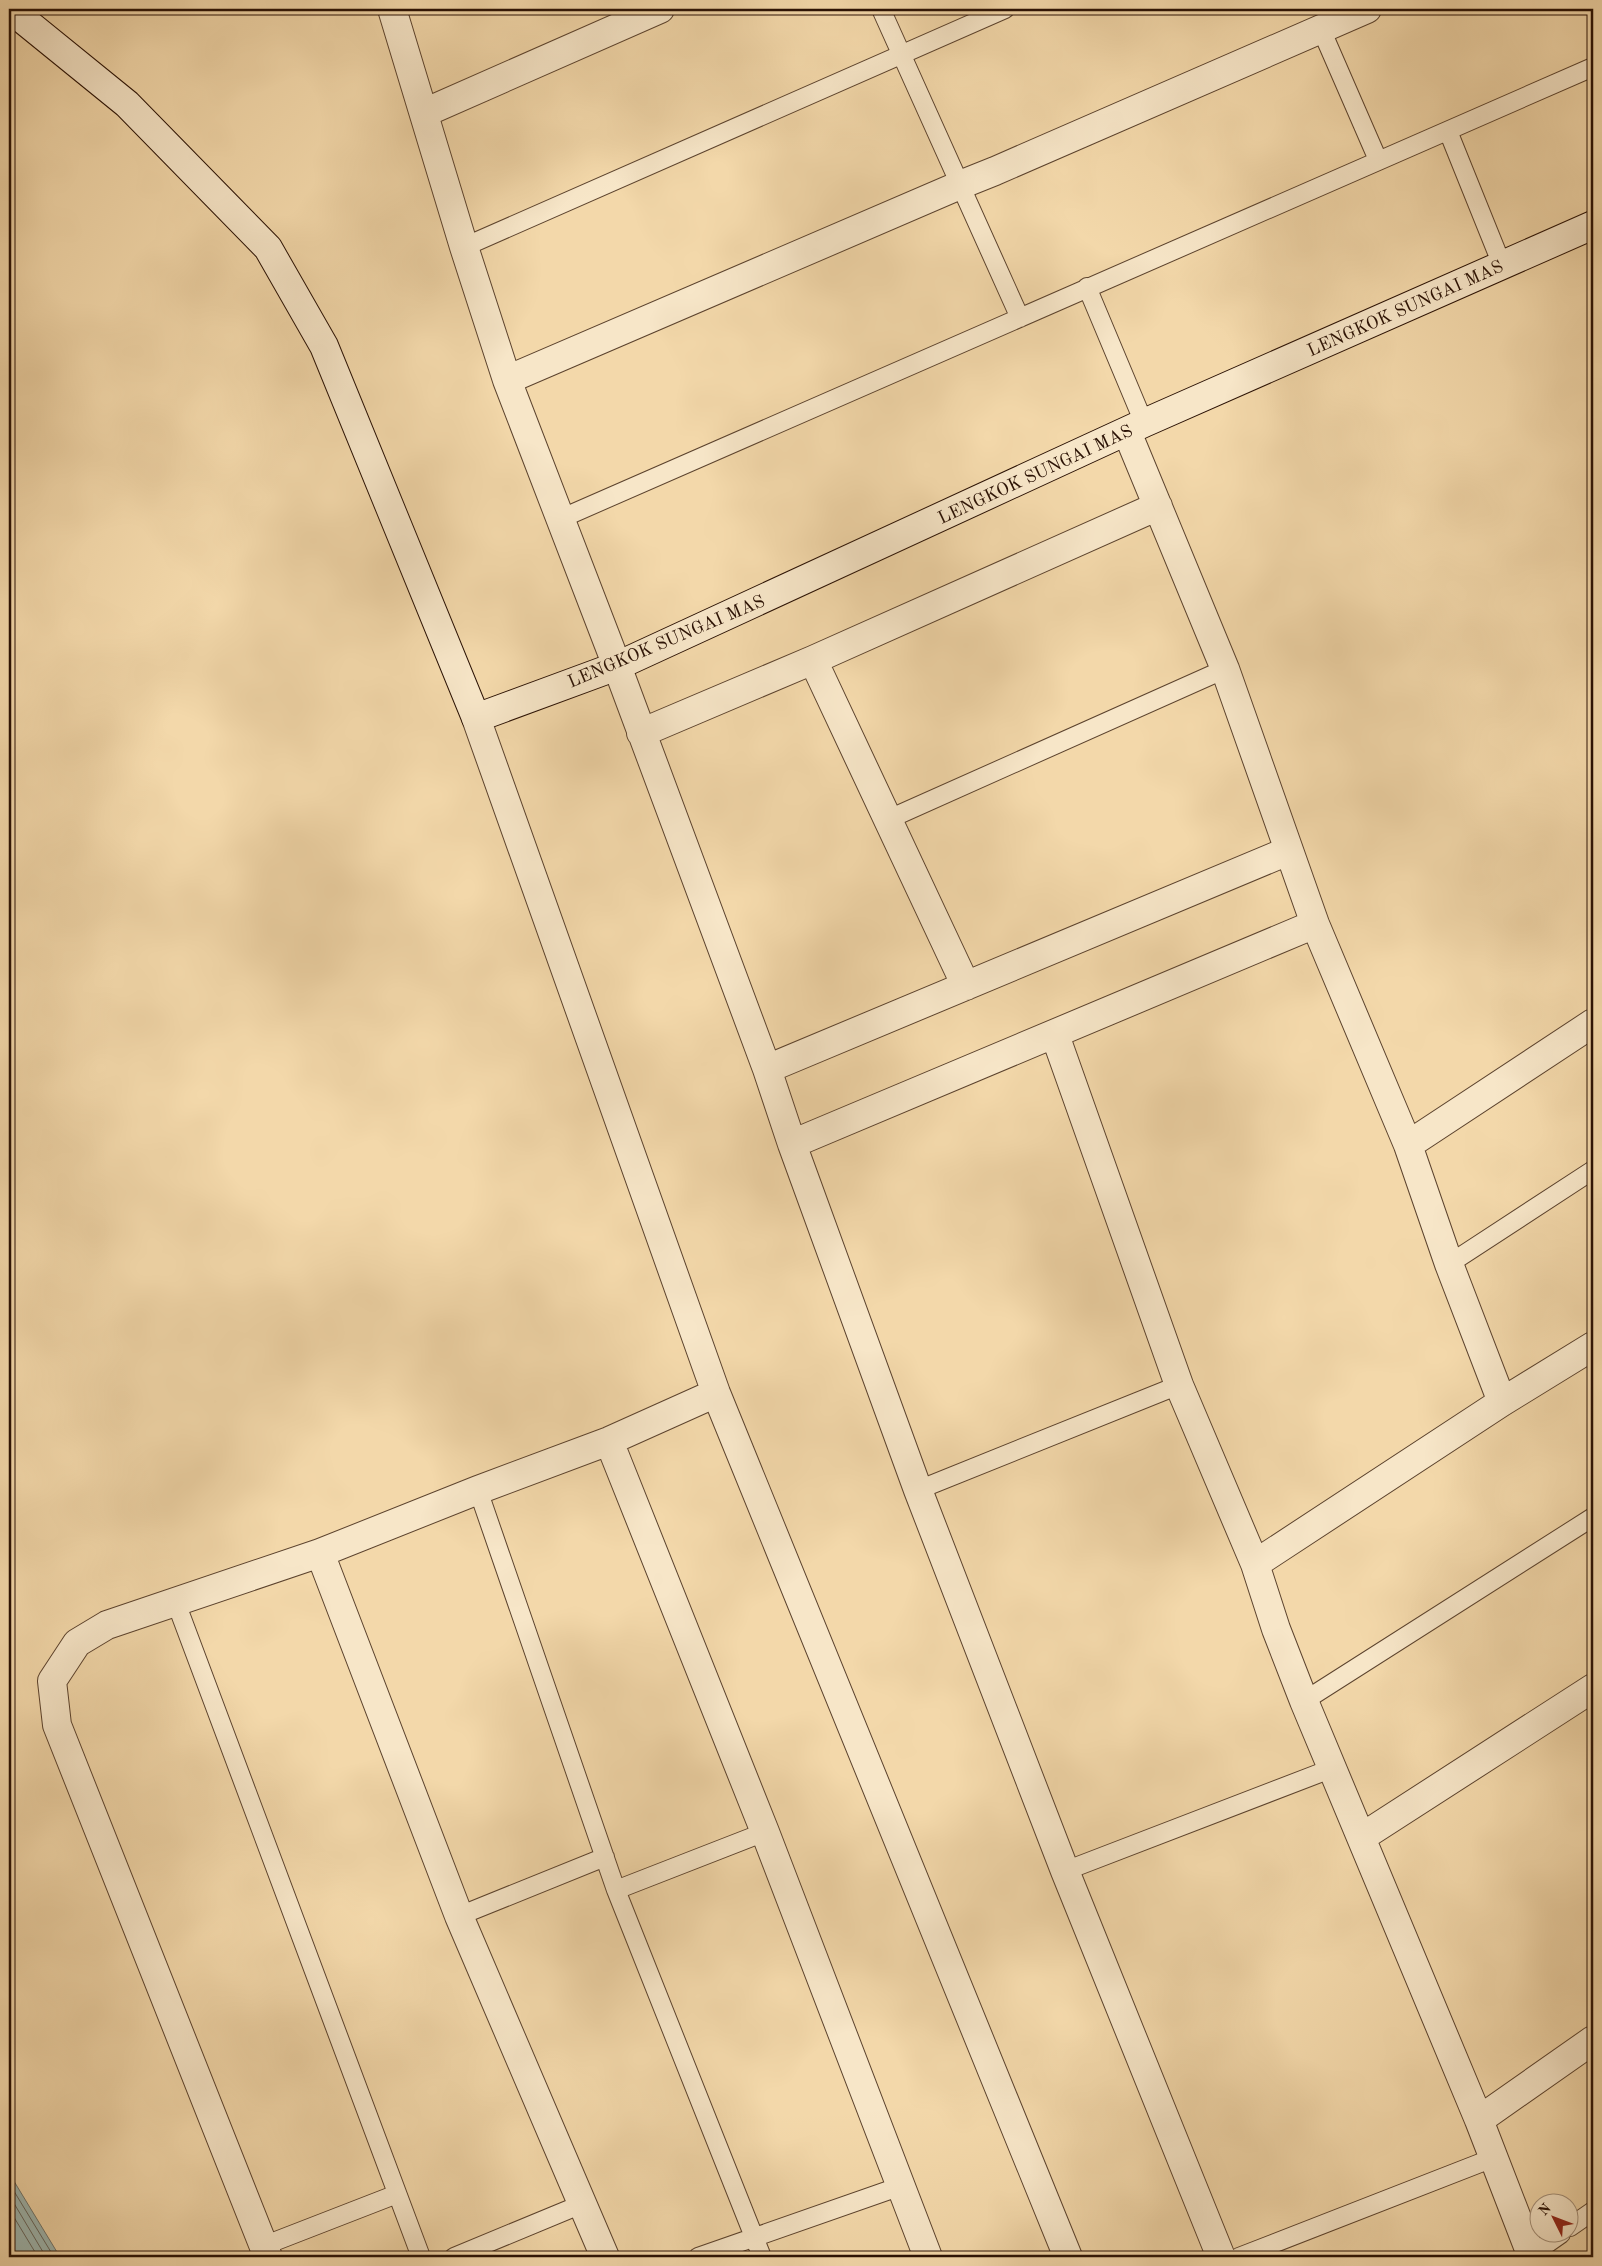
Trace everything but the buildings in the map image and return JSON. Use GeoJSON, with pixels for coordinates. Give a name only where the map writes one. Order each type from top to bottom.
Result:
{"type":"FeatureCollection","features":[{"type":"Feature","properties":{"kind":"street"},"geometry":{"type":"LineString","coordinates":[[10,9],[127,104],[268,248],[324,346],[476,718],[716,1394],[1068,2257]]}},
{"type":"Feature","properties":{"kind":"street"},"geometry":{"type":"LineString","coordinates":[[392,9],[464,247],[507,380],[617,666],[767,1069],[792,1144],[918,1490],[1065,1871],[1221,2257]]}},
{"type":"Feature","properties":{"kind":"street"},"geometry":{"type":"LineString","coordinates":[[424,113],[660,9]]}},
{"type":"Feature","properties":{"kind":"street"},"geometry":{"type":"LineString","coordinates":[[507,380],[960,185],[995,172],[1321,29],[1353,12]]}},
{"type":"Feature","properties":{"kind":"street","name":"LENGKOK SUNGAI MAS"},"geometry":{"type":"LineString","coordinates":[[476,718],[617,666],[1136,427],[1593,225]]}},
{"type":"Feature","properties":{"kind":"street"},"geometry":{"type":"LineString","coordinates":[[1136,427],[1158,506],[1225,669],[1315,924],[1408,1146],[1449,1264],[1502,1402]]}},
{"type":"Feature","properties":{"kind":"street"},"geometry":{"type":"LineString","coordinates":[[641,733],[813,660],[1158,506]]}},
{"type":"Feature","properties":{"kind":"street"},"geometry":{"type":"LineString","coordinates":[[813,660],[966,986]]}},
{"type":"Feature","properties":{"kind":"street"},"geometry":{"type":"LineString","coordinates":[[767,1069],[1288,851]]}},
{"type":"Feature","properties":{"kind":"street"},"geometry":{"type":"LineString","coordinates":[[792,1144],[1055,1035],[1315,924]]}},
{"type":"Feature","properties":{"kind":"street"},"geometry":{"type":"LineString","coordinates":[[1408,1146],[1593,1023]]}},
{"type":"Feature","properties":{"kind":"street"},"geometry":{"type":"LineString","coordinates":[[1055,1035],[1179,1385],[1255,1564],[1276,1629],[1304,1701],[1479,2120],[1531,2256]]}},
{"type":"Feature","properties":{"kind":"street"},"geometry":{"type":"LineString","coordinates":[[1255,1564],[1502,1402],[1593,1346]]}},
{"type":"Feature","properties":{"kind":"street"},"geometry":{"type":"LineString","coordinates":[[265,2252],[57,1725],[52,1682],[77,1643],[107,1625],[175,1600],[320,1553],[478,1490],[609,1441],[716,1394]]}},
{"type":"Feature","properties":{"kind":"street"},"geometry":{"type":"LineString","coordinates":[[609,1441],[765,1832],[928,2257]]}},
{"type":"Feature","properties":{"kind":"street"},"geometry":{"type":"LineString","coordinates":[[320,1553],[459,1916],[605,2257]]}},
{"type":"Feature","properties":{"kind":"street"},"geometry":{"type":"LineString","coordinates":[[1362,1837],[1593,1688]]}},
{"type":"Feature","properties":{"kind":"street"},"geometry":{"type":"LineString","coordinates":[[1479,2120],[1593,2040]]}},
{"type":"Feature","properties":{"kind":"lane"},"geometry":{"type":"LineString","coordinates":[[881,9],[1020,318]]}},
{"type":"Feature","properties":{"kind":"lane"},"geometry":{"type":"LineString","coordinates":[[464,247],[901,53],[1005,9]]}},
{"type":"Feature","properties":{"kind":"lane"},"geometry":{"type":"LineString","coordinates":[[1321,29],[1378,160]]}},
{"type":"Feature","properties":{"kind":"lane"},"geometry":{"type":"LineString","coordinates":[[560,519],[1593,67]]}},
{"type":"Feature","properties":{"kind":"lane"},"geometry":{"type":"LineString","coordinates":[[1448,131],[1502,266]]}},
{"type":"Feature","properties":{"kind":"lane"},"geometry":{"type":"LineString","coordinates":[[1087,287],[1136,427]]}},
{"type":"Feature","properties":{"kind":"lane"},"geometry":{"type":"LineString","coordinates":[[889,819],[1225,669]]}},
{"type":"Feature","properties":{"kind":"lane"},"geometry":{"type":"LineString","coordinates":[[1449,1264],[1593,1170]]}},
{"type":"Feature","properties":{"kind":"lane"},"geometry":{"type":"LineString","coordinates":[[918,1490],[1179,1385]]}},
{"type":"Feature","properties":{"kind":"lane"},"geometry":{"type":"LineString","coordinates":[[478,1490],[616,1890],[762,2257]]}},
{"type":"Feature","properties":{"kind":"lane"},"geometry":{"type":"LineString","coordinates":[[1304,1701],[1593,1516]]}},
{"type":"Feature","properties":{"kind":"lane"},"geometry":{"type":"LineString","coordinates":[[175,1600],[421,2257]]}},
{"type":"Feature","properties":{"kind":"lane"},"geometry":{"type":"LineString","coordinates":[[1065,1871],[1333,1768]]}},
{"type":"Feature","properties":{"kind":"lane"},"geometry":{"type":"LineString","coordinates":[[616,1890],[765,1832]]}},
{"type":"Feature","properties":{"kind":"lane"},"geometry":{"type":"LineString","coordinates":[[459,1916],[605,1857]]}},
{"type":"Feature","properties":{"kind":"lane"},"geometry":{"type":"LineString","coordinates":[[1239,2257],[1493,2158]]}},
{"type":"Feature","properties":{"kind":"lane"},"geometry":{"type":"LineString","coordinates":[[698,2257],[901,2186]]}},
{"type":"Feature","properties":{"kind":"lane"},"geometry":{"type":"LineString","coordinates":[[265,2252],[397,2194]]}},
{"type":"Feature","properties":{"kind":"lane"},"geometry":{"type":"LineString","coordinates":[[454,2257],[582,2204]]}},
{"type":"Feature","properties":{"kind":"lane"},"geometry":{"type":"LineString","coordinates":[[1580,2221],[1593,2211]]}},
{"type":"Feature","properties":{"kind":"lane"},"geometry":{"type":"LineString","coordinates":[[1531,2256],[1547,2244]]}},
{"type":"Feature","properties":{"kind":"water"},"geometry":{"type":"Polygon","coordinates":[[[9,2173],[60,2257],[9,2257],[9,2173]]]}}]}
